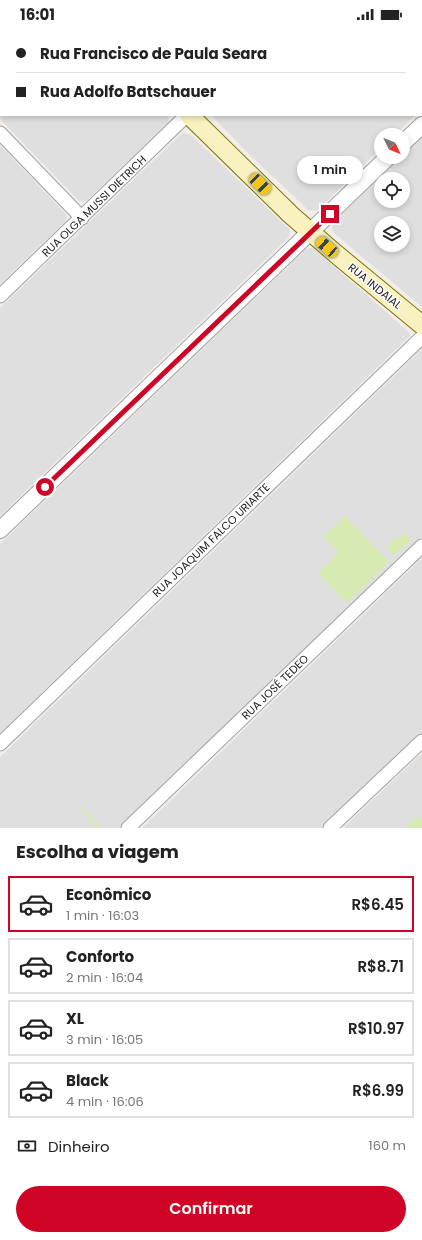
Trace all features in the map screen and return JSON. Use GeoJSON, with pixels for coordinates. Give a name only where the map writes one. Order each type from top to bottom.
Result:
{"type":"FeatureCollection","features":[{"type":"Feature","properties":{"kind":"main road","name":"RUA INDAIAL"},"geometry":{"type":"LineString","coordinates":[[189,116],[291,215],[422,325]]}},
{"type":"Feature","properties":{"kind":"street","name":"RUA OLGA MUSSI DIETRICH"},"geometry":{"type":"LineString","coordinates":[[0,296],[187,116]]}},
{"type":"Feature","properties":{"kind":"street"},"geometry":{"type":"LineString","coordinates":[[410,136],[422,125]]}},
{"type":"Feature","properties":{"kind":"street"},"geometry":{"type":"LineString","coordinates":[[0,134],[82,218]]}},
{"type":"Feature","properties":{"kind":"street"},"geometry":{"type":"LineString","coordinates":[[0,530],[381,164]]}},
{"type":"Feature","properties":{"kind":"street","name":"RUA JOAQUIM FALCO URIARTE"},"geometry":{"type":"LineString","coordinates":[[0,744],[422,337]]}},
{"type":"Feature","properties":{"kind":"street","name":"RUA JOSÉ TEDEO"},"geometry":{"type":"LineString","coordinates":[[128,828],[422,546]]}},
{"type":"Feature","properties":{"kind":"street"},"geometry":{"type":"LineString","coordinates":[[330,828],[422,741]]}},
{"type":"Feature","properties":{"kind":"shaded area"},"geometry":{"type":"Polygon","coordinates":[[[0,116],[168,116],[169,122],[86,201],[83,202],[78,200],[0,119],[0,116]]]}},
{"type":"Feature","properties":{"kind":"shaded area"},"geometry":{"type":"Polygon","coordinates":[[[212,116],[414,116],[402,128],[374,128],[374,155],[317,211],[308,210],[212,116]]]}},
{"type":"Feature","properties":{"kind":"shaded area"},"geometry":{"type":"Polygon","coordinates":[[[186,133],[191,135],[290,230],[289,237],[0,516],[0,308],[180,135],[186,133]]]}},
{"type":"Feature","properties":{"kind":"shaded area"},"geometry":{"type":"Polygon","coordinates":[[[422,136],[422,307],[334,233],[332,227],[334,222],[374,183],[374,208],[410,208],[410,172],[385,172],[393,164],[410,164],[410,147],[422,136]]]}},
{"type":"Feature","properties":{"kind":"shaded area"},"geometry":{"type":"Polygon","coordinates":[[[0,145],[66,214],[67,217],[66,221],[0,284],[0,145]]]}},
{"type":"Feature","properties":{"kind":"shaded area"},"geometry":{"type":"Polygon","coordinates":[[[313,248],[410,333],[410,336],[0,733],[0,544],[306,249],[313,248]]]}},
{"type":"Feature","properties":{"kind":"shaded area"},"geometry":{"type":"Polygon","coordinates":[[[421,350],[422,537],[120,828],[0,828],[0,757],[421,350]]]}},
{"type":"Feature","properties":{"kind":"shaded area"},"geometry":{"type":"Polygon","coordinates":[[[422,558],[422,733],[322,828],[142,828],[422,558]]]}},
{"type":"Feature","properties":{"kind":"shaded area"},"geometry":{"type":"Polygon","coordinates":[[[422,753],[422,828],[343,828],[422,753]]]}},
{"type":"Feature","properties":{"kind":"green space"},"geometry":{"type":"Polygon","coordinates":[[[345,516],[389,562],[347,603],[318,573],[339,552],[323,537],[345,516]]]}},
{"type":"Feature","properties":{"kind":"green space"},"geometry":{"type":"Polygon","coordinates":[[[404,533],[411,540],[394,556],[386,546],[395,538],[397,539],[404,533]]]}},
{"type":"Feature","properties":{"kind":"green space"},"geometry":{"type":"Polygon","coordinates":[[[82,808],[101,828],[97,828],[80,809],[82,808]]]}},
{"type":"Feature","properties":{"kind":"green space"},"geometry":{"type":"Polygon","coordinates":[[[418,816],[422,820],[422,828],[405,828],[418,816]]]}},
{"type":"Feature","properties":{"kind":"route"},"geometry":{"type":"LineString","coordinates":[[45,487],[330,214]]}}]}
